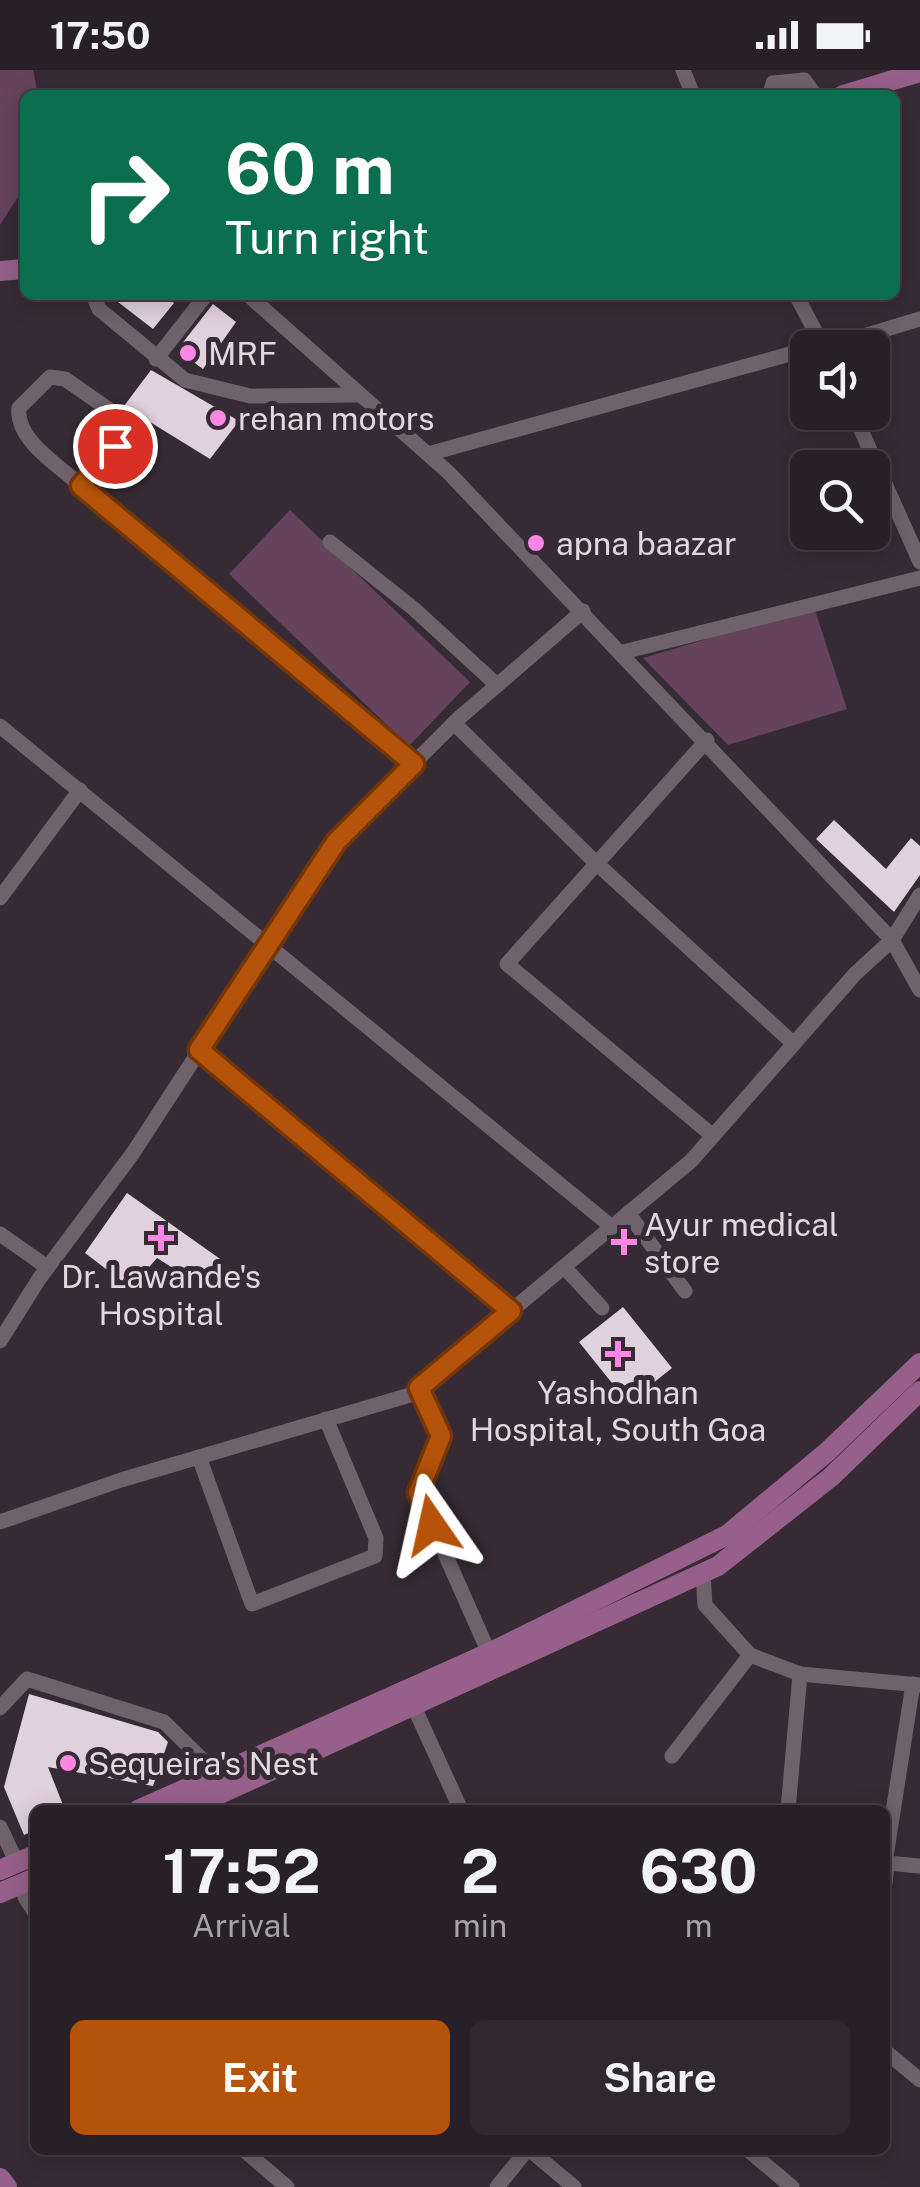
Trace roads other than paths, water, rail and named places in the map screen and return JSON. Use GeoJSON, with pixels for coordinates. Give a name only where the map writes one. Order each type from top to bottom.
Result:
{"type":"FeatureCollection","features":[{"type":"Feature","properties":{"kind":"main road"},"geometry":{"type":"LineString","coordinates":[[860,90],[920,72]]}},
{"type":"Feature","properties":{"kind":"main road"},"geometry":{"type":"LineString","coordinates":[[148,1805],[489,1653],[727,1535],[828,1452],[920,1363]]}},
{"type":"Feature","properties":{"kind":"main road"},"geometry":{"type":"LineString","coordinates":[[196,1805],[703,1573],[742,1550],[792,1509],[920,1391]]}},
{"type":"Feature","properties":{"kind":"main road"},"geometry":{"type":"LineString","coordinates":[[0,1893],[23,1869]]}},
{"type":"Feature","properties":{"kind":"main road"},"geometry":{"type":"LineString","coordinates":[[0,2178],[8,2187]]}},
{"type":"Feature","properties":{"kind":"street"},"geometry":{"type":"LineString","coordinates":[[771,90],[773,83],[804,80],[811,90]]}},
{"type":"Feature","properties":{"kind":"street"},"geometry":{"type":"LineString","coordinates":[[95,300],[99,309],[184,380],[250,396],[360,395]]}},
{"type":"Feature","properties":{"kind":"street"},"geometry":{"type":"LineString","coordinates":[[156,359],[202,300]]}},
{"type":"Feature","properties":{"kind":"street"},"geometry":{"type":"LineString","coordinates":[[254,300],[428,454],[623,652],[892,940],[920,990]]}},
{"type":"Feature","properties":{"kind":"street"},"geometry":{"type":"LineString","coordinates":[[798,300],[809,330]]}},
{"type":"Feature","properties":{"kind":"street"},"geometry":{"type":"LineString","coordinates":[[879,330],[920,319]]}},
{"type":"Feature","properties":{"kind":"street"},"geometry":{"type":"LineString","coordinates":[[428,454],[790,354]]}},
{"type":"Feature","properties":{"kind":"street"},"geometry":{"type":"LineString","coordinates":[[81,486],[123,437],[126,427],[121,418],[65,378],[50,377],[19,408],[21,429],[81,486],[414,764]]}},
{"type":"Feature","properties":{"kind":"street"},"geometry":{"type":"LineString","coordinates":[[861,430],[920,562]]}},
{"type":"Feature","properties":{"kind":"street"},"geometry":{"type":"LineString","coordinates":[[330,542],[414,609],[497,685]]}},
{"type":"Feature","properties":{"kind":"street"},"geometry":{"type":"LineString","coordinates":[[623,652],[920,578]]}},
{"type":"Feature","properties":{"kind":"street"},"geometry":{"type":"LineString","coordinates":[[0,1340],[48,1267],[133,1153],[336,842],[454,723],[583,611]]}},
{"type":"Feature","properties":{"kind":"street"},"geometry":{"type":"LineString","coordinates":[[454,723],[594,862],[794,1044]]}},
{"type":"Feature","properties":{"kind":"street"},"geometry":{"type":"LineString","coordinates":[[0,726],[612,1227]]}},
{"type":"Feature","properties":{"kind":"street"},"geometry":{"type":"LineString","coordinates":[[707,740],[594,862],[507,964],[713,1136]]}},
{"type":"Feature","properties":{"kind":"street"},"geometry":{"type":"LineString","coordinates":[[0,898],[80,790]]}},
{"type":"Feature","properties":{"kind":"street"},"geometry":{"type":"LineString","coordinates":[[0,1522],[410,1395],[691,1160],[892,940],[920,895]]}},
{"type":"Feature","properties":{"kind":"street"},"geometry":{"type":"LineString","coordinates":[[199,1050],[511,1311]]}},
{"type":"Feature","properties":{"kind":"street"},"geometry":{"type":"LineString","coordinates":[[628,1213],[685,1291]]}},
{"type":"Feature","properties":{"kind":"street"},"geometry":{"type":"LineString","coordinates":[[0,1234],[48,1267]]}},
{"type":"Feature","properties":{"kind":"street"},"geometry":{"type":"LineString","coordinates":[[564,1267],[602,1308]]}},
{"type":"Feature","properties":{"kind":"street"},"geometry":{"type":"LineString","coordinates":[[419,1388],[441,1436],[418,1493],[489,1653]]}},
{"type":"Feature","properties":{"kind":"street"},"geometry":{"type":"LineString","coordinates":[[200,1457],[252,1604],[375,1556],[376,1538],[326,1420]]}},
{"type":"Feature","properties":{"kind":"street"},"geometry":{"type":"LineString","coordinates":[[703,1573],[705,1605],[750,1655],[800,1674],[916,1685],[890,1839]]}},
{"type":"Feature","properties":{"kind":"street"},"geometry":{"type":"LineString","coordinates":[[672,1756],[750,1655]]}},
{"type":"Feature","properties":{"kind":"street"},"geometry":{"type":"LineString","coordinates":[[788,1805],[800,1674]]}},
{"type":"Feature","properties":{"kind":"street"},"geometry":{"type":"LineString","coordinates":[[0,1708],[28,1680],[164,1722],[216,1772]]}},
{"type":"Feature","properties":{"kind":"street"},"geometry":{"type":"LineString","coordinates":[[414,1707],[460,1805]]}},
{"type":"Feature","properties":{"kind":"street"},"geometry":{"type":"LineString","coordinates":[[0,1827],[23,1869],[25,1897],[30,1905]]}},
{"type":"Feature","properties":{"kind":"street"},"geometry":{"type":"LineString","coordinates":[[890,1863],[920,1866]]}},
{"type":"Feature","properties":{"kind":"street"},"geometry":{"type":"LineString","coordinates":[[890,2055],[920,2080]]}},
{"type":"Feature","properties":{"kind":"street"},"geometry":{"type":"LineString","coordinates":[[250,2155],[287,2187]]}},
{"type":"Feature","properties":{"kind":"street"},"geometry":{"type":"LineString","coordinates":[[497,2187],[524,2155]]}},
{"type":"Feature","properties":{"kind":"street"},"geometry":{"type":"LineString","coordinates":[[534,2155],[574,2187]]}},
{"type":"Feature","properties":{"kind":"street"},"geometry":{"type":"LineString","coordinates":[[754,2155],[792,2187]]}},
{"type":"Feature","properties":{"kind":"place","name":"MRF"},"geometry":{"type":"Point","coordinates":[188,353]}},
{"type":"Feature","properties":{"kind":"place","name":"rehan motors"},"geometry":{"type":"Point","coordinates":[218,418]}},
{"type":"Feature","properties":{"kind":"place","name":"apna baazar"},"geometry":{"type":"Point","coordinates":[536,543]}},
{"type":"Feature","properties":{"kind":"place","name":"Dr. Lawande's Hospital"},"geometry":{"type":"Point","coordinates":[161,1238]}},
{"type":"Feature","properties":{"kind":"place","name":"Ayur medical store"},"geometry":{"type":"Point","coordinates":[624,1242]}},
{"type":"Feature","properties":{"kind":"place","name":"Yashodhan Hospital, South Goa"},"geometry":{"type":"Point","coordinates":[618,1354]}},
{"type":"Feature","properties":{"kind":"place","name":"Sequeira's Nest"},"geometry":{"type":"Point","coordinates":[68,1763]}}]}
